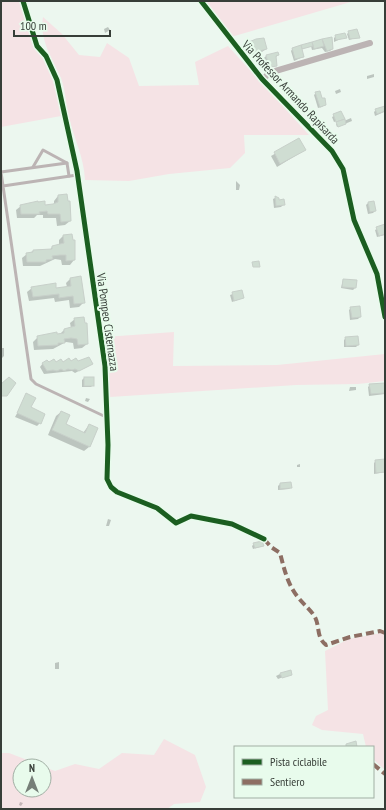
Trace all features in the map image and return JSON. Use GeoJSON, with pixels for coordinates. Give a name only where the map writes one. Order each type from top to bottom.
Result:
{"type":"FeatureCollection","features":[{"type":"Feature","properties":{"kind":"street","name":"Via Pompeo Cisternazza"},"geometry":{"type":"LineString","coordinates":[[23,1],[37,46],[46,56],[57,80],[77,175],[105,366],[107,479],[111,487],[117,492],[157,508],[176,523],[191,516],[232,524],[264,539]]}},
{"type":"Feature","properties":{"kind":"street","name":"Via Professor Armando Rapisarda"},"geometry":{"type":"LineString","coordinates":[[201,1],[262,79],[332,151],[339,161],[343,169],[354,220],[377,274],[385,317]]}},
{"type":"Feature","properties":{"kind":"street"},"geometry":{"type":"LineString","coordinates":[[262,79],[272,72],[370,43]]}},
{"type":"Feature","properties":{"kind":"lane"},"geometry":{"type":"LineString","coordinates":[[33,167],[43,150],[67,163]]}},
{"type":"Feature","properties":{"kind":"lane"},"geometry":{"type":"LineString","coordinates":[[67,163],[69,176]]}},
{"type":"Feature","properties":{"kind":"lane"},"geometry":{"type":"LineString","coordinates":[[67,163],[1,172],[31,380],[36,384],[107,417]]}},
{"type":"Feature","properties":{"kind":"lane"},"geometry":{"type":"LineString","coordinates":[[3,186],[77,175]]}},
{"type":"Feature","properties":{"kind":"shaded area"},"geometry":{"type":"Polygon","coordinates":[[[1,1],[20,1],[38,53],[42,57],[50,72],[61,116],[1,127],[1,1]]]}},
{"type":"Feature","properties":{"kind":"shaded area"},"geometry":{"type":"Polygon","coordinates":[[[205,1],[354,1],[231,37],[205,1]]]}},
{"type":"Feature","properties":{"kind":"shaded area"},"geometry":{"type":"Polygon","coordinates":[[[43,17],[62,34],[79,55],[100,57],[107,43],[129,58],[139,86],[199,85],[195,62],[228,46],[309,135],[244,135],[245,153],[230,168],[169,174],[129,181],[85,180],[80,155],[68,114],[61,78],[47,49],[42,25],[43,17]]]}},
{"type":"Feature","properties":{"kind":"shaded area"},"geometry":{"type":"Polygon","coordinates":[[[174,332],[173,366],[277,365],[385,354],[385,381],[358,384],[296,385],[110,397],[105,337],[174,332]]]}},
{"type":"Feature","properties":{"kind":"shaded area"},"geometry":{"type":"Polygon","coordinates":[[[381,633],[385,635],[385,770],[374,760],[374,746],[366,746],[363,734],[322,730],[312,725],[316,716],[328,710],[325,651],[349,639],[381,633]]]}},
{"type":"Feature","properties":{"kind":"shaded area"},"geometry":{"type":"Polygon","coordinates":[[[164,739],[195,755],[206,787],[200,802],[174,804],[167,809],[1,809],[1,753],[9,753],[22,758],[12,758],[12,798],[52,798],[52,770],[55,771],[75,764],[99,769],[122,753],[154,755],[164,739]]]}},
{"type":"Feature","properties":{"kind":"building"},"geometry":{"type":"Polygon","coordinates":[[[357,29],[360,38],[350,39],[348,31],[357,29]]]}},
{"type":"Feature","properties":{"kind":"building"},"geometry":{"type":"Polygon","coordinates":[[[345,33],[347,38],[336,40],[335,35],[345,33]]]}},
{"type":"Feature","properties":{"kind":"building"},"geometry":{"type":"Polygon","coordinates":[[[332,37],[333,49],[327,51],[322,39],[332,37]]]}},
{"type":"Feature","properties":{"kind":"building"},"geometry":{"type":"Polygon","coordinates":[[[264,38],[267,49],[252,53],[249,42],[264,38]]]}},
{"type":"Feature","properties":{"kind":"building"},"geometry":{"type":"Polygon","coordinates":[[[322,39],[324,46],[314,49],[312,42],[322,39]]]}},
{"type":"Feature","properties":{"kind":"building"},"geometry":{"type":"Polygon","coordinates":[[[312,42],[313,46],[302,49],[301,45],[312,42]]]}},
{"type":"Feature","properties":{"kind":"building"},"geometry":{"type":"Polygon","coordinates":[[[301,45],[304,57],[295,59],[292,48],[301,45]]]}},
{"type":"Feature","properties":{"kind":"building"},"geometry":{"type":"Polygon","coordinates":[[[278,52],[279,55],[276,56],[277,66],[271,67],[270,63],[268,63],[266,55],[278,52]]]}},
{"type":"Feature","properties":{"kind":"building"},"geometry":{"type":"Polygon","coordinates":[[[320,91],[322,98],[325,98],[326,105],[320,107],[315,92],[320,91]]]}},
{"type":"Feature","properties":{"kind":"building"},"geometry":{"type":"Polygon","coordinates":[[[385,106],[385,111],[377,114],[375,109],[385,106]]]}},
{"type":"Feature","properties":{"kind":"building"},"geometry":{"type":"Polygon","coordinates":[[[341,111],[345,119],[336,122],[333,114],[341,111]]]}},
{"type":"Feature","properties":{"kind":"building"},"geometry":{"type":"Polygon","coordinates":[[[345,119],[346,124],[338,127],[336,122],[345,119]]]}},
{"type":"Feature","properties":{"kind":"building"},"geometry":{"type":"Polygon","coordinates":[[[299,138],[306,150],[280,164],[274,152],[299,138]]]}},
{"type":"Feature","properties":{"kind":"building"},"geometry":{"type":"Polygon","coordinates":[[[67,194],[68,201],[70,201],[71,221],[61,222],[60,214],[48,214],[47,211],[39,212],[40,214],[21,214],[20,205],[38,201],[45,201],[45,205],[53,204],[58,202],[58,195],[67,194]]]}},
{"type":"Feature","properties":{"kind":"building"},"geometry":{"type":"Polygon","coordinates":[[[275,196],[279,198],[279,200],[284,199],[285,205],[276,206],[275,196]]]}},
{"type":"Feature","properties":{"kind":"building"},"geometry":{"type":"Polygon","coordinates":[[[374,201],[376,211],[370,212],[368,202],[374,201]]]}},
{"type":"Feature","properties":{"kind":"building"},"geometry":{"type":"Polygon","coordinates":[[[385,224],[385,234],[379,236],[376,227],[385,224]]]}},
{"type":"Feature","properties":{"kind":"building"},"geometry":{"type":"Polygon","coordinates":[[[72,234],[73,240],[75,240],[75,260],[66,261],[66,255],[60,255],[52,256],[53,259],[46,260],[46,262],[27,262],[26,253],[33,252],[33,250],[52,249],[52,246],[64,243],[63,235],[72,234]]]}},
{"type":"Feature","properties":{"kind":"building"},"geometry":{"type":"Polygon","coordinates":[[[259,261],[260,267],[253,267],[252,262],[259,261]]]}},
{"type":"Feature","properties":{"kind":"building"},"geometry":{"type":"Polygon","coordinates":[[[81,276],[85,303],[74,304],[73,296],[59,298],[59,294],[33,297],[31,287],[56,283],[56,288],[71,286],[70,278],[81,276]]]}},
{"type":"Feature","properties":{"kind":"building"},"geometry":{"type":"Polygon","coordinates":[[[343,279],[357,280],[356,288],[342,287],[343,279]]]}},
{"type":"Feature","properties":{"kind":"building"},"geometry":{"type":"Polygon","coordinates":[[[242,290],[244,298],[234,301],[232,292],[242,290]]]}},
{"type":"Feature","properties":{"kind":"building"},"geometry":{"type":"Polygon","coordinates":[[[360,306],[361,317],[352,318],[350,307],[360,306]]]}},
{"type":"Feature","properties":{"kind":"building"},"geometry":{"type":"Polygon","coordinates":[[[84,317],[85,323],[87,323],[88,344],[78,345],[77,339],[71,338],[64,339],[65,343],[58,343],[58,345],[38,346],[37,336],[57,332],[57,334],[64,333],[64,329],[75,326],[74,318],[84,317]]]}},
{"type":"Feature","properties":{"kind":"building"},"geometry":{"type":"Polygon","coordinates":[[[358,336],[359,345],[346,346],[345,337],[358,336]]]}},
{"type":"Feature","properties":{"kind":"building"},"geometry":{"type":"Polygon","coordinates":[[[89,357],[93,364],[79,371],[75,369],[68,369],[64,371],[61,369],[57,371],[47,371],[42,363],[47,360],[49,362],[54,359],[56,362],[61,359],[63,362],[69,358],[71,361],[76,358],[78,361],[89,357]]]}},
{"type":"Feature","properties":{"kind":"building"},"geometry":{"type":"Polygon","coordinates":[[[9,377],[16,383],[7,396],[1,396],[1,384],[9,377]]]}},
{"type":"Feature","properties":{"kind":"building"},"geometry":{"type":"Polygon","coordinates":[[[84,377],[94,377],[94,386],[84,386],[84,377]]]}},
{"type":"Feature","properties":{"kind":"building"},"geometry":{"type":"Polygon","coordinates":[[[385,383],[385,393],[371,394],[369,384],[385,383]]]}},
{"type":"Feature","properties":{"kind":"building"},"geometry":{"type":"Polygon","coordinates":[[[26,393],[36,398],[31,407],[45,414],[41,424],[17,413],[26,393]]]}},
{"type":"Feature","properties":{"kind":"building"},"geometry":{"type":"Polygon","coordinates":[[[61,411],[70,415],[66,424],[85,433],[89,424],[98,428],[90,447],[52,430],[61,411]]]}},
{"type":"Feature","properties":{"kind":"building"},"geometry":{"type":"Polygon","coordinates":[[[385,459],[385,472],[376,473],[375,460],[385,459]]]}},
{"type":"Feature","properties":{"kind":"building"},"geometry":{"type":"Polygon","coordinates":[[[291,482],[292,488],[280,489],[280,483],[291,482]]]}},
{"type":"Feature","properties":{"kind":"building"},"geometry":{"type":"Polygon","coordinates":[[[262,541],[264,546],[255,548],[253,543],[262,541]]]}},
{"type":"Feature","properties":{"kind":"building"},"geometry":{"type":"Polygon","coordinates":[[[291,670],[292,675],[282,678],[280,673],[291,670]]]}},
{"type":"Feature","properties":{"kind":"building"},"geometry":{"type":"Polygon","coordinates":[[[356,741],[357,746],[346,746],[346,744],[356,741]]]}},
{"type":"Feature","properties":{"kind":"marked path"},"geometry":{"type":"LineString","coordinates":[[264,539],[271,547],[280,553],[286,575],[291,586],[297,596],[315,617],[319,635],[326,645],[350,637],[380,631],[385,633]]}},
{"type":"Feature","properties":{"kind":"marked path"},"geometry":{"type":"LineString","coordinates":[[374,765],[385,774]]}},
{"type":"Feature","properties":{"kind":"cycle path"},"geometry":{"type":"LineString","coordinates":[[23,1],[37,46],[46,56],[57,80],[77,171],[105,366],[108,445],[107,479],[111,487],[117,492],[157,508],[176,523],[191,516],[232,524],[264,539]]}},
{"type":"Feature","properties":{"kind":"cycle path"},"geometry":{"type":"LineString","coordinates":[[201,1],[262,79],[332,151],[343,169],[354,220],[377,274],[385,317]]}}]}
